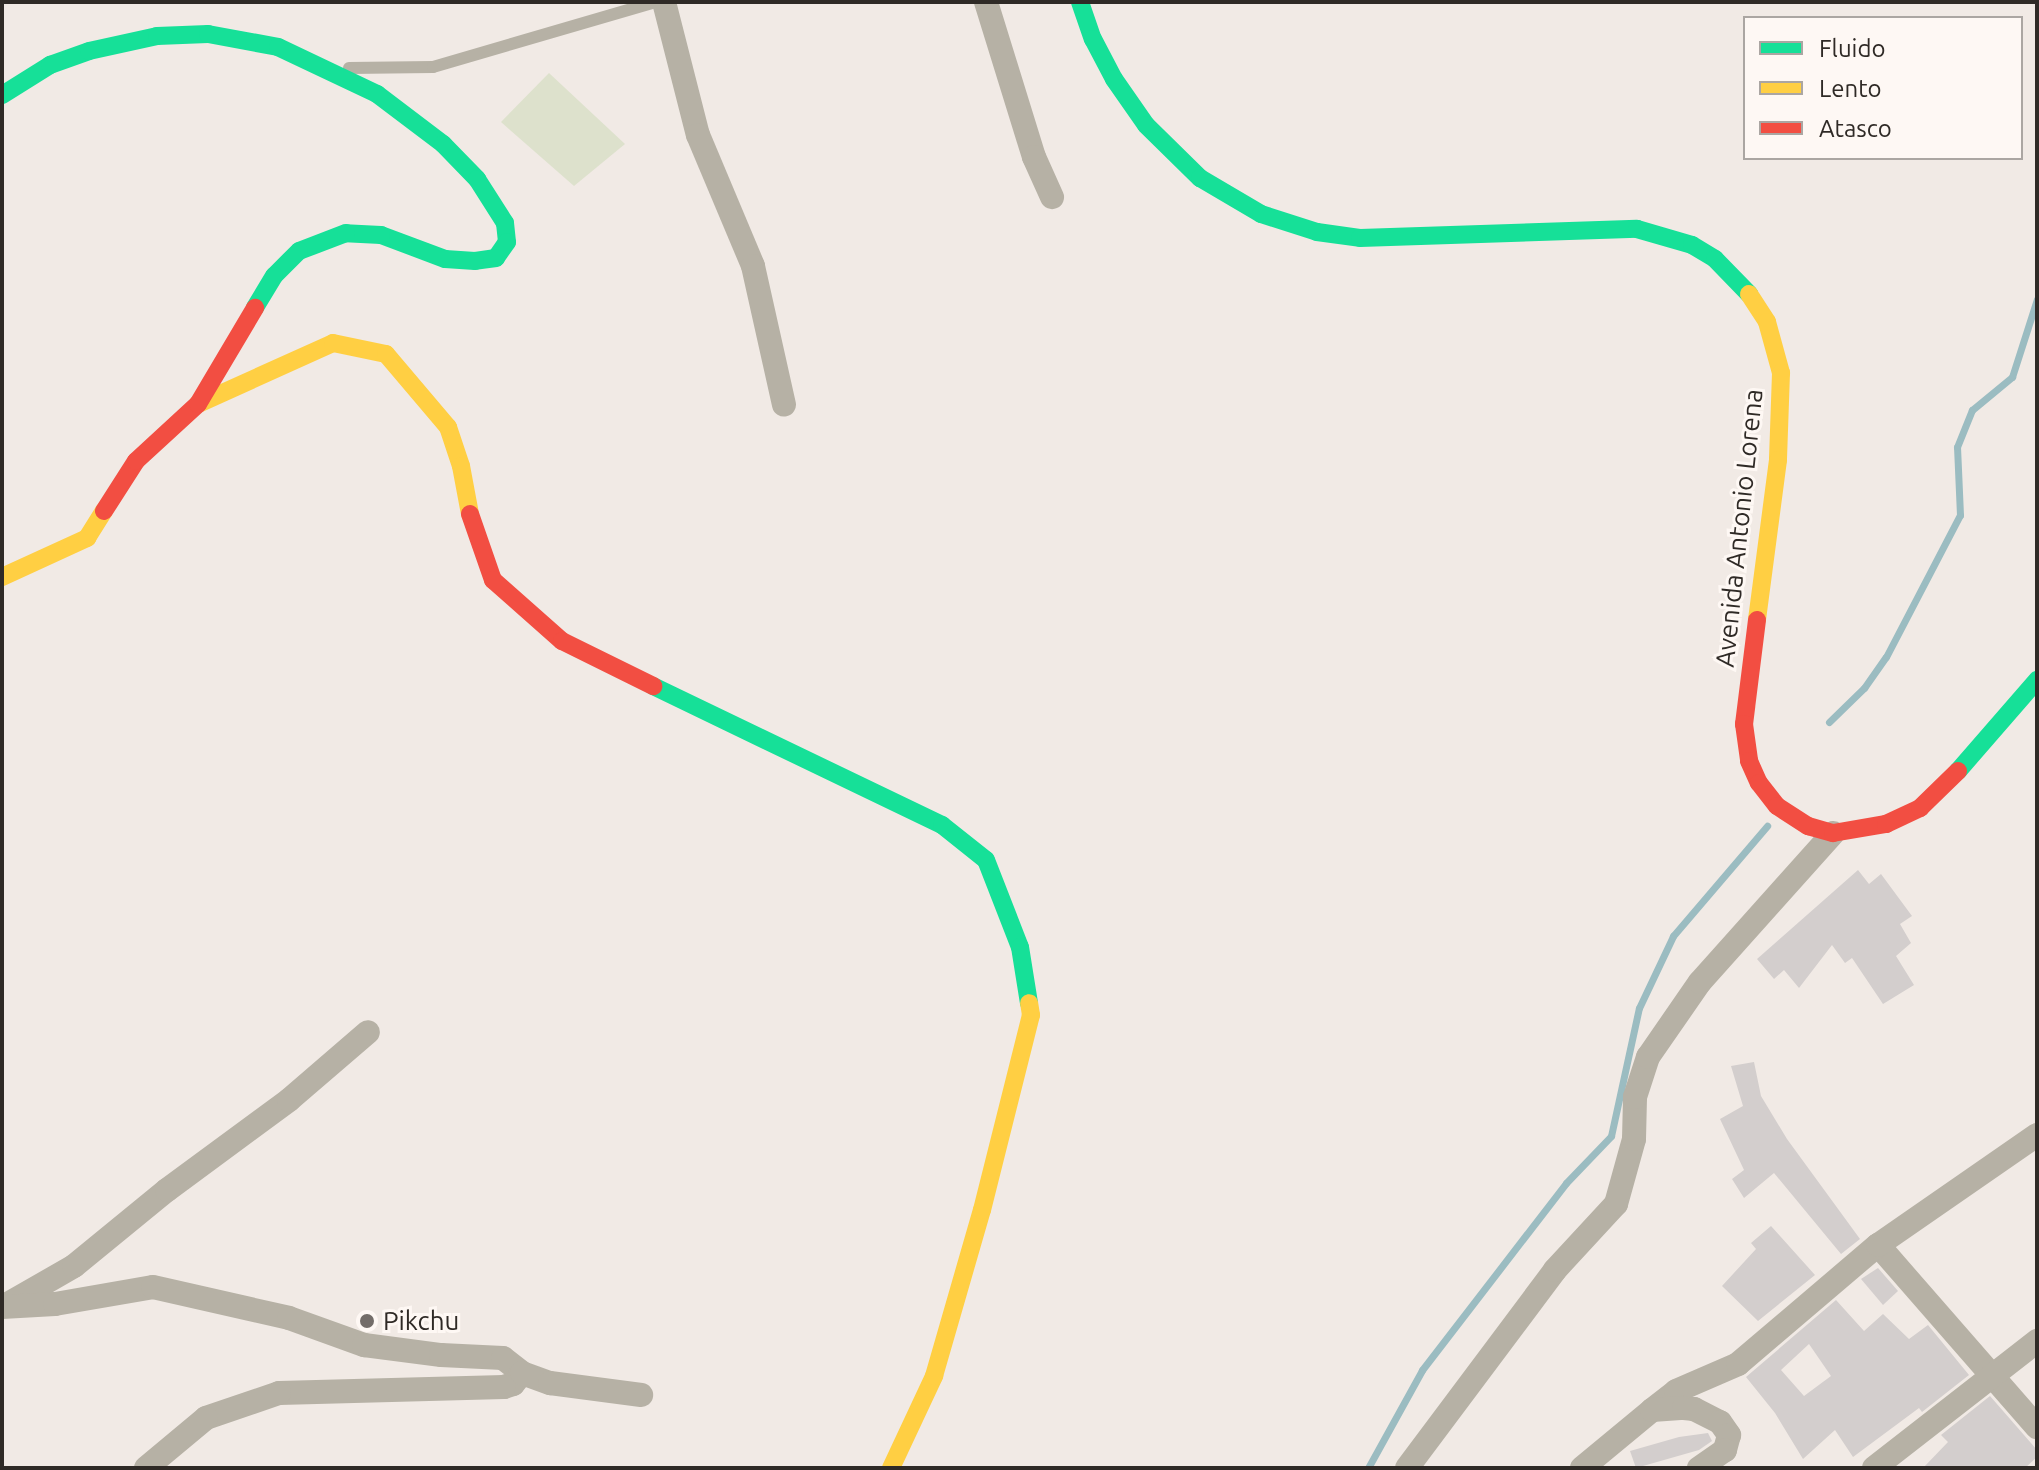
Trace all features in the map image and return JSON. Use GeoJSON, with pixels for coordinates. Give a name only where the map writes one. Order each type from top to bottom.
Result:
{"type":"FeatureCollection","features":[{"type":"Feature","properties":{"kind":"main road","name":"Avenida Antonio Lorena"},"geometry":{"type":"LineString","coordinates":[[1080,2],[1093,39],[1125,96],[1173,155],[1230,198],[1284,223],[1326,234],[1389,239],[1637,229],[1692,245],[1734,275],[1767,322],[1781,373],[1778,460],[1744,724],[1749,761],[1759,783],[1777,806],[1808,826],[1833,833]]}},
{"type":"Feature","properties":{"kind":"main road"},"geometry":{"type":"LineString","coordinates":[[2,95],[50,65],[89,51],[157,36],[208,34],[278,47],[377,94],[443,144],[477,179],[505,223],[507,242],[496,258],[475,261],[445,259],[381,235],[346,233],[299,251],[274,276],[198,404],[136,461],[87,538],[2,577]]}},
{"type":"Feature","properties":{"kind":"main road"},"geometry":{"type":"LineString","coordinates":[[198,404],[333,343],[386,354],[448,427],[461,466],[466,504],[493,580],[562,641],[864,790],[942,825],[986,860],[1020,947],[1031,1015],[982,1210],[934,1376],[891,1468]]}},
{"type":"Feature","properties":{"kind":"main road"},"geometry":{"type":"LineString","coordinates":[[1833,833],[1886,824],[1920,808],[1970,760],[2037,680]]}},
{"type":"Feature","properties":{"kind":"street"},"geometry":{"type":"LineString","coordinates":[[664,2],[698,135],[753,266],[784,405]]}},
{"type":"Feature","properties":{"kind":"street"},"geometry":{"type":"LineString","coordinates":[[986,2],[1034,157],[1052,197]]}},
{"type":"Feature","properties":{"kind":"street"},"geometry":{"type":"LineString","coordinates":[[1093,39],[1106,2]]}},
{"type":"Feature","properties":{"kind":"street"},"geometry":{"type":"LineString","coordinates":[[1407,1468],[1555,1270],[1616,1204],[1634,1139],[1635,1097],[1648,1057],[1700,982],[1833,833]]}},
{"type":"Feature","properties":{"kind":"street"},"geometry":{"type":"LineString","coordinates":[[2,1307],[74,1266],[167,1190],[289,1100],[368,1032]]}},
{"type":"Feature","properties":{"kind":"street"},"geometry":{"type":"LineString","coordinates":[[1582,1468],[1676,1391],[1738,1364],[1878,1245],[2037,1135]]}},
{"type":"Feature","properties":{"kind":"street"},"geometry":{"type":"LineString","coordinates":[[1878,1245],[2037,1427]]}},
{"type":"Feature","properties":{"kind":"street"},"geometry":{"type":"LineString","coordinates":[[2,1307],[55,1304],[153,1287],[289,1318],[364,1345],[441,1355],[503,1358],[522,1373],[550,1383],[641,1395]]}},
{"type":"Feature","properties":{"kind":"street"},"geometry":{"type":"LineString","coordinates":[[1874,1468],[2037,1341]]}},
{"type":"Feature","properties":{"kind":"street"},"geometry":{"type":"LineString","coordinates":[[146,1468],[206,1418],[279,1393],[504,1387],[513,1384],[522,1373]]}},
{"type":"Feature","properties":{"kind":"street"},"geometry":{"type":"LineString","coordinates":[[1652,1410],[1694,1409],[1726,1428],[1729,1435],[1725,1450],[1699,1468]]}},
{"type":"Feature","properties":{"kind":"lane"},"geometry":{"type":"LineString","coordinates":[[321,68],[433,67],[656,2]]}},
{"type":"Feature","properties":{"kind":"green space"},"geometry":{"type":"Polygon","coordinates":[[[549,73],[625,144],[574,186],[501,122],[549,73]]]}},
{"type":"Feature","properties":{"kind":"building"},"geometry":{"type":"Polygon","coordinates":[[[1858,870],[1869,884],[1881,874],[1912,916],[1900,924],[1911,943],[1896,956],[1914,985],[1883,1004],[1852,958],[1845,963],[1832,945],[1799,988],[1784,970],[1774,979],[1757,959],[1858,870]]]}},
{"type":"Feature","properties":{"kind":"building"},"geometry":{"type":"Polygon","coordinates":[[[1754,1062],[1761,1096],[1787,1139],[1860,1239],[1841,1254],[1774,1173],[1744,1198],[1732,1179],[1744,1170],[1720,1119],[1743,1106],[1731,1066],[1754,1062]]]}},
{"type":"Feature","properties":{"kind":"building"},"geometry":{"type":"Polygon","coordinates":[[[1771,1226],[1815,1275],[1758,1321],[1722,1286],[1756,1249],[1751,1243],[1771,1226]]]}},
{"type":"Feature","properties":{"kind":"building"},"geometry":{"type":"Polygon","coordinates":[[[1878,1268],[1898,1291],[1883,1305],[1861,1279],[1878,1268]]]}},
{"type":"Feature","properties":{"kind":"building"},"geometry":{"type":"Polygon","coordinates":[[[1836,1300],[1864,1331],[1883,1314],[1909,1339],[1928,1325],[1969,1375],[1922,1412],[1919,1408],[1853,1457],[1835,1430],[1803,1459],[1775,1413],[1746,1377],[1836,1300]],[[1809,1344],[1781,1370],[1804,1396],[1831,1376],[1809,1344]]]}},
{"type":"Feature","properties":{"kind":"building"},"geometry":{"type":"Polygon","coordinates":[[[1990,1396],[2037,1450],[2037,1457],[2025,1468],[1923,1468],[1948,1442],[1941,1435],[1990,1396]]]}},
{"type":"Feature","properties":{"kind":"building"},"geometry":{"type":"Polygon","coordinates":[[[1708,1433],[1712,1441],[1699,1450],[1636,1468],[1630,1451],[1679,1437],[1708,1433]]]}},
{"type":"Feature","properties":{"kind":"waterway"},"geometry":{"type":"LineString","coordinates":[[1829,722],[1864,688],[1886,657],[1960,515],[1957,447],[1972,410],[2012,377],[2037,299]]}},
{"type":"Feature","properties":{"kind":"waterway"},"geometry":{"type":"LineString","coordinates":[[1368,1468],[1422,1370],[1566,1183],[1611,1136],[1639,1008],[1673,936],[1767,826]]}},
{"type":"Feature","properties":{"kind":"traffic: fast"},"geometry":{"type":"LineString","coordinates":[[1080,2],[1093,39],[1114,79],[1146,125],[1200,178],[1261,214],[1317,232],[1360,238],[1637,229],[1692,245],[1715,259],[1749,294]]}},
{"type":"Feature","properties":{"kind":"traffic: fast"},"geometry":{"type":"LineString","coordinates":[[2,95],[50,65],[89,51],[157,36],[208,34],[278,47],[377,94],[443,144],[477,179],[505,223],[507,242],[496,258],[475,261],[445,259],[381,235],[346,233],[299,251],[274,276],[255,308]]}},
{"type":"Feature","properties":{"kind":"traffic: fast"},"geometry":{"type":"LineString","coordinates":[[1958,771],[2037,680]]}},
{"type":"Feature","properties":{"kind":"traffic: fast"},"geometry":{"type":"LineString","coordinates":[[653,686],[942,825],[986,860],[1020,947],[1029,1003]]}},
{"type":"Feature","properties":{"kind":"traffic: slow"},"geometry":{"type":"LineString","coordinates":[[1749,294],[1767,322],[1781,373],[1778,460],[1757,620]]}},
{"type":"Feature","properties":{"kind":"traffic: slow"},"geometry":{"type":"LineString","coordinates":[[198,404],[333,343],[386,354],[448,427],[461,466],[470,514]]}},
{"type":"Feature","properties":{"kind":"traffic: slow"},"geometry":{"type":"LineString","coordinates":[[2,577],[87,538],[104,511]]}},
{"type":"Feature","properties":{"kind":"traffic: slow"},"geometry":{"type":"LineString","coordinates":[[891,1468],[934,1376],[982,1210],[1031,1015],[1029,1003]]}},
{"type":"Feature","properties":{"kind":"traffic: jam"},"geometry":{"type":"LineString","coordinates":[[104,511],[136,461],[198,404],[255,308]]}},
{"type":"Feature","properties":{"kind":"traffic: jam"},"geometry":{"type":"LineString","coordinates":[[470,514],[493,580],[562,641],[653,686]]}},
{"type":"Feature","properties":{"kind":"traffic: jam"},"geometry":{"type":"LineString","coordinates":[[1757,620],[1744,724],[1749,761],[1759,783],[1777,806],[1808,826],[1833,833],[1886,824],[1920,808],[1958,771]]}},
{"type":"Feature","properties":{"kind":"place","name":"Pikchu"},"geometry":{"type":"Point","coordinates":[367,1321]}}]}
